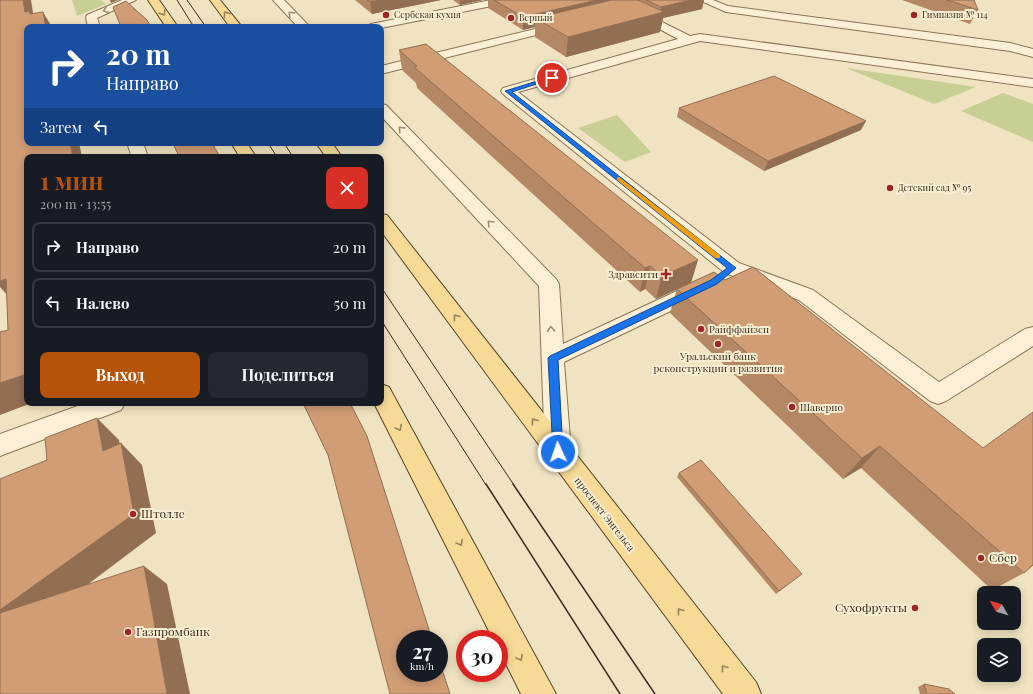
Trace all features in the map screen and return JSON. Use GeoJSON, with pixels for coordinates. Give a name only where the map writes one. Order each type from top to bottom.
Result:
{"type":"FeatureCollection","features":[{"type":"Feature","properties":{"kind":"main road"},"geometry":{"type":"LineString","coordinates":[[153,0],[170,24]]}},
{"type":"Feature","properties":{"kind":"main road"},"geometry":{"type":"LineString","coordinates":[[215,0],[234,24]]}},
{"type":"Feature","properties":{"kind":"main road","name":"проспект Энгельса"},"geometry":{"type":"LineString","coordinates":[[384,223],[744,694]]}},
{"type":"Feature","properties":{"kind":"main road"},"geometry":{"type":"LineString","coordinates":[[384,400],[539,694]]}},
{"type":"Feature","properties":{"kind":"street"},"geometry":{"type":"LineString","coordinates":[[93,24],[91,17],[131,0]]}},
{"type":"Feature","properties":{"kind":"street"},"geometry":{"type":"LineString","coordinates":[[278,0],[301,24]]}},
{"type":"Feature","properties":{"kind":"street"},"geometry":{"type":"LineString","coordinates":[[384,24],[504,0]]}},
{"type":"Feature","properties":{"kind":"street"},"geometry":{"type":"LineString","coordinates":[[610,0],[688,40]]}},
{"type":"Feature","properties":{"kind":"street"},"geometry":{"type":"LineString","coordinates":[[704,0],[726,9],[1010,47],[1033,54]]}},
{"type":"Feature","properties":{"kind":"street"},"geometry":{"type":"LineString","coordinates":[[614,13],[629,9]]}},
{"type":"Feature","properties":{"kind":"street"},"geometry":{"type":"LineString","coordinates":[[384,69],[575,23]]}},
{"type":"Feature","properties":{"kind":"street"},"geometry":{"type":"LineString","coordinates":[[1033,83],[700,37],[508,91],[732,268],[806,295],[938,394],[1033,335]]}},
{"type":"Feature","properties":{"kind":"street"},"geometry":{"type":"LineString","coordinates":[[384,111],[549,284],[558,452]]}},
{"type":"Feature","properties":{"kind":"street"},"geometry":{"type":"LineString","coordinates":[[553,358],[714,282],[732,268]]}},
{"type":"Feature","properties":{"kind":"street"},"geometry":{"type":"LineString","coordinates":[[0,445],[105,406]]}},
{"type":"Feature","properties":{"kind":"green space"},"geometry":{"type":"Polygon","coordinates":[[[72,0],[101,0],[106,4],[77,16],[72,0]]]}},
{"type":"Feature","properties":{"kind":"green space"},"geometry":{"type":"Polygon","coordinates":[[[846,68],[976,87],[934,104],[846,68]]]}},
{"type":"Feature","properties":{"kind":"green space"},"geometry":{"type":"Polygon","coordinates":[[[1003,93],[1033,104],[1033,142],[961,111],[1003,93]]]}},
{"type":"Feature","properties":{"kind":"green space"},"geometry":{"type":"Polygon","coordinates":[[[617,115],[651,152],[625,162],[578,128],[617,115]]]}},
{"type":"Feature","properties":{"kind":"building"},"geometry":{"type":"Polygon","coordinates":[[[0,0],[23,0],[25,12],[29,11],[30,14],[43,12],[45,24],[24,24],[24,146],[71,146],[72,154],[24,154],[24,375],[0,383],[0,332],[8,330],[6,279],[0,281],[0,0]]]}},
{"type":"Feature","properties":{"kind":"building"},"geometry":{"type":"Polygon","coordinates":[[[367,0],[382,0],[370,2],[367,0]]]}},
{"type":"Feature","properties":{"kind":"building"},"geometry":{"type":"Polygon","coordinates":[[[494,0],[597,0],[523,17],[494,0]]]}},
{"type":"Feature","properties":{"kind":"building"},"geometry":{"type":"Polygon","coordinates":[[[612,0],[638,0],[664,12],[568,37],[535,18],[612,0]]]}},
{"type":"Feature","properties":{"kind":"building"},"geometry":{"type":"Polygon","coordinates":[[[646,0],[691,0],[661,7],[646,0]]]}},
{"type":"Feature","properties":{"kind":"building"},"geometry":{"type":"Polygon","coordinates":[[[947,0],[974,0],[978,10],[947,0]]]}},
{"type":"Feature","properties":{"kind":"building"},"geometry":{"type":"Polygon","coordinates":[[[126,1],[147,20],[149,24],[120,24],[113,7],[126,1]]]}},
{"type":"Feature","properties":{"kind":"building"},"geometry":{"type":"Polygon","coordinates":[[[426,44],[698,260],[662,276],[650,266],[645,268],[414,67],[417,66],[399,50],[426,44]]]}},
{"type":"Feature","properties":{"kind":"building"},"geometry":{"type":"Polygon","coordinates":[[[774,76],[866,121],[768,161],[679,108],[774,76]]]}},
{"type":"Feature","properties":{"kind":"building"},"geometry":{"type":"Polygon","coordinates":[[[174,146],[214,146],[218,154],[178,154],[174,146]]]}},
{"type":"Feature","properties":{"kind":"building"},"geometry":{"type":"Polygon","coordinates":[[[753,267],[983,448],[1033,412],[1033,565],[1024,573],[880,446],[862,458],[677,289],[714,272],[725,280],[753,267]]]}},
{"type":"Feature","properties":{"kind":"building"},"geometry":{"type":"Polygon","coordinates":[[[304,406],[352,406],[367,436],[429,630],[396,630],[396,682],[446,682],[450,694],[390,694],[328,455],[304,406]]]}},
{"type":"Feature","properties":{"kind":"building"},"geometry":{"type":"Polygon","coordinates":[[[97,418],[103,451],[121,443],[134,514],[0,610],[0,479],[47,460],[45,438],[97,418]]]}},
{"type":"Feature","properties":{"kind":"building"},"geometry":{"type":"Polygon","coordinates":[[[701,460],[802,574],[779,591],[679,473],[701,460]]]}},
{"type":"Feature","properties":{"kind":"building"},"geometry":{"type":"Polygon","coordinates":[[[144,566],[167,694],[0,694],[0,613],[144,566]]]}},
{"type":"Feature","properties":{"kind":"building"},"geometry":{"type":"Polygon","coordinates":[[[924,684],[949,689],[955,694],[927,694],[924,684]]]}},
{"type":"Feature","properties":{"kind":"tram line"},"geometry":{"type":"LineString","coordinates":[[177,0],[192,24]]}},
{"type":"Feature","properties":{"kind":"tram line"},"geometry":{"type":"LineString","coordinates":[[187,0],[204,24]]}},
{"type":"Feature","properties":{"kind":"tram line"},"geometry":{"type":"LineString","coordinates":[[270,146],[275,154]]}},
{"type":"Feature","properties":{"kind":"tram line"},"geometry":{"type":"LineString","coordinates":[[286,146],[291,154]]}},
{"type":"Feature","properties":{"kind":"tram line"},"geometry":{"type":"LineString","coordinates":[[384,291],[514,485]]}},
{"type":"Feature","properties":{"kind":"tram line"},"geometry":{"type":"LineString","coordinates":[[384,325],[486,485]]}},
{"type":"Feature","properties":{"kind":"tram line"},"geometry":{"type":"LineString","coordinates":[[486,484],[620,694]]}},
{"type":"Feature","properties":{"kind":"tram line"},"geometry":{"type":"LineString","coordinates":[[513,484],[655,694]]}},
{"type":"Feature","properties":{"kind":"slow traffic"},"geometry":{"type":"LineString","coordinates":[[619,179],[718,257]]}},
{"type":"Feature","properties":{"kind":"place","name":"Сербская кухня"},"geometry":{"type":"Point","coordinates":[386,15]}},
{"type":"Feature","properties":{"kind":"place","name":"Гимназия № 114"},"geometry":{"type":"Point","coordinates":[914,15]}},
{"type":"Feature","properties":{"kind":"place","name":"Верный"},"geometry":{"type":"Point","coordinates":[511,18]}},
{"type":"Feature","properties":{"kind":"place","name":"Детский сад № 95"},"geometry":{"type":"Point","coordinates":[890,188]}},
{"type":"Feature","properties":{"kind":"place","name":"Здравсити"},"geometry":{"type":"Point","coordinates":[666,274]}},
{"type":"Feature","properties":{"kind":"place","name":"Райффайзен"},"geometry":{"type":"Point","coordinates":[701,329]}},
{"type":"Feature","properties":{"kind":"place","name":"Уральский банк реконструкции и развития"},"geometry":{"type":"Point","coordinates":[718,344]}},
{"type":"Feature","properties":{"kind":"place","name":"Шаверно"},"geometry":{"type":"Point","coordinates":[792,407]}},
{"type":"Feature","properties":{"kind":"place","name":"Штолле"},"geometry":{"type":"Point","coordinates":[133,514]}},
{"type":"Feature","properties":{"kind":"place","name":"Сбер"},"geometry":{"type":"Point","coordinates":[981,558]}},
{"type":"Feature","properties":{"kind":"place","name":"Сухофрукты"},"geometry":{"type":"Point","coordinates":[915,608]}},
{"type":"Feature","properties":{"kind":"place","name":"Газпромбанк"},"geometry":{"type":"Point","coordinates":[128,632]}},
{"type":"Feature","properties":{"kind":"route"},"geometry":{"type":"LineString","coordinates":[[552,78],[508,91],[732,268],[714,282],[553,358],[558,452]]}}]}
